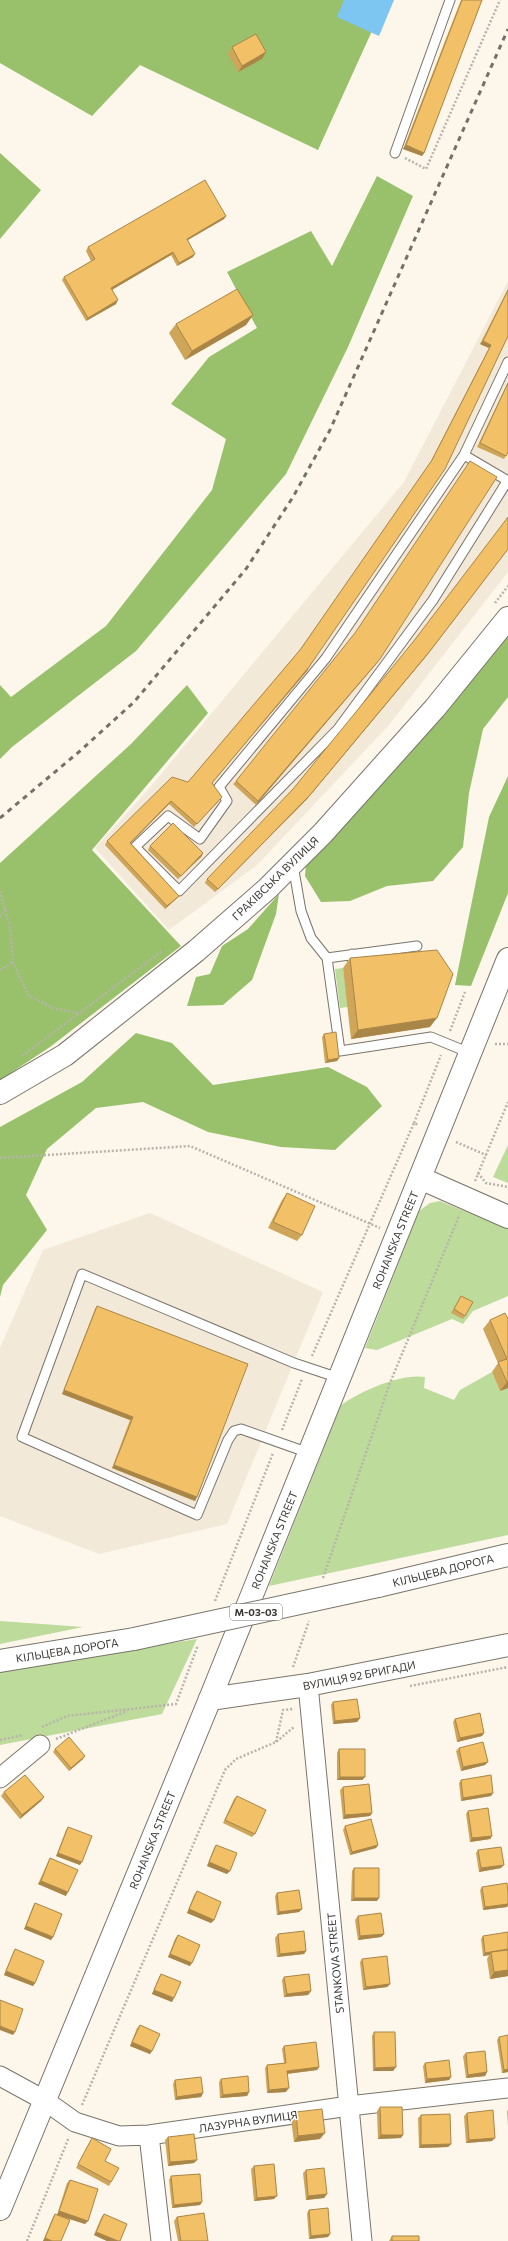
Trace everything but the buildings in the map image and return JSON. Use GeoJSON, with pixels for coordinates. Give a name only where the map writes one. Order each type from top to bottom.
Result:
{"type":"FeatureCollection","features":[{"type":"Feature","properties":{"kind":"main road","name":"ГРАКІВСЬКА ВУЛИЦЯ"},"geometry":{"type":"LineString","coordinates":[[0,1093],[65,1055],[196,951],[293,864],[435,708],[501,611]]}},
{"type":"Feature","properties":{"kind":"main road","name":"ROHANSKA STREET"},"geometry":{"type":"LineString","coordinates":[[0,2208],[210,1700],[508,959]]}},
{"type":"Feature","properties":{"kind":"main road"},"geometry":{"type":"LineString","coordinates":[[420,1178],[508,1217]]}},
{"type":"Feature","properties":{"kind":"main road","name":"КІЛЬЦЕВА ДОРОГА"},"geometry":{"type":"LineString","coordinates":[[0,1661],[134,1639],[378,1586],[508,1555]]}},
{"type":"Feature","properties":{"kind":"main road","name":"ВУЛИЦЯ 92 БРИГАДИ"},"geometry":{"type":"LineString","coordinates":[[210,1700],[303,1688],[508,1645]]}},
{"type":"Feature","properties":{"kind":"street","name":"STANKOVA STREET"},"geometry":{"type":"LineString","coordinates":[[303,1688],[349,2106],[362,2241]]}},
{"type":"Feature","properties":{"kind":"street"},"geometry":{"type":"LineString","coordinates":[[0,1778],[35,1736]]}},
{"type":"Feature","properties":{"kind":"street","name":"ЛАЗУРНА ВУЛИЦЯ"},"geometry":{"type":"LineString","coordinates":[[0,2076],[44,2100],[75,2122],[119,2136],[149,2135],[349,2106],[508,2088]]}},
{"type":"Feature","properties":{"kind":"street"},"geometry":{"type":"LineString","coordinates":[[149,2135],[161,2241]]}},
{"type":"Feature","properties":{"kind":"lane"},"geometry":{"type":"LineString","coordinates":[[395,153],[450,0]]}},
{"type":"Feature","properties":{"kind":"lane"},"geometry":{"type":"LineString","coordinates":[[464,455],[508,481],[433,600],[338,729],[179,891],[135,847],[168,816],[200,839],[227,801],[219,787],[326,658],[464,455],[508,362]]}},
{"type":"Feature","properties":{"kind":"lane"},"geometry":{"type":"LineString","coordinates":[[293,864],[301,911],[311,938],[327,958],[340,1051],[431,1037],[470,1053]]}},
{"type":"Feature","properties":{"kind":"lane"},"geometry":{"type":"LineString","coordinates":[[327,958],[418,946]]}},
{"type":"Feature","properties":{"kind":"lane"},"geometry":{"type":"LineString","coordinates":[[380,951],[384,980]]}},
{"type":"Feature","properties":{"kind":"lane"},"geometry":{"type":"LineString","coordinates":[[366,953],[369,973]]}},
{"type":"Feature","properties":{"kind":"lane"},"geometry":{"type":"LineString","coordinates":[[352,954],[355,975]]}},
{"type":"Feature","properties":{"kind":"lane"},"geometry":{"type":"LineString","coordinates":[[392,1033],[394,1043]]}},
{"type":"Feature","properties":{"kind":"lane"},"geometry":{"type":"LineString","coordinates":[[378,1035],[379,1046]]}},
{"type":"Feature","properties":{"kind":"lane"},"geometry":{"type":"LineString","coordinates":[[364,1037],[366,1048]]}},
{"type":"Feature","properties":{"kind":"lane"},"geometry":{"type":"LineString","coordinates":[[309,1453],[242,1428],[234,1431],[228,1440],[197,1515],[22,1438],[82,1274],[307,1367],[339,1378]]}},
{"type":"Feature","properties":{"kind":"path"},"geometry":{"type":"LineString","coordinates":[[395,153],[426,168],[500,0]]}},
{"type":"Feature","properties":{"kind":"path"},"geometry":{"type":"LineString","coordinates":[[501,611],[508,586]]}},
{"type":"Feature","properties":{"kind":"path"},"geometry":{"type":"LineString","coordinates":[[0,891],[10,927],[13,962],[28,996],[53,1008],[79,1013]]}},
{"type":"Feature","properties":{"kind":"path"},"geometry":{"type":"LineString","coordinates":[[0,917],[6,909]]}},
{"type":"Feature","properties":{"kind":"path"},"geometry":{"type":"LineString","coordinates":[[20,1058],[166,948]]}},
{"type":"Feature","properties":{"kind":"path"},"geometry":{"type":"LineString","coordinates":[[0,970],[13,962]]}},
{"type":"Feature","properties":{"kind":"path"},"geometry":{"type":"LineString","coordinates":[[215,1602],[307,1367],[414,1123],[465,992]]}},
{"type":"Feature","properties":{"kind":"path"},"geometry":{"type":"LineString","coordinates":[[472,1187],[508,1102]]}},
{"type":"Feature","properties":{"kind":"path"},"geometry":{"type":"LineString","coordinates":[[414,1123],[419,1125]]}},
{"type":"Feature","properties":{"kind":"path"},"geometry":{"type":"LineString","coordinates":[[456,1142],[486,1155]]}},
{"type":"Feature","properties":{"kind":"path"},"geometry":{"type":"LineString","coordinates":[[0,1158],[190,1146],[370,1225]]}},
{"type":"Feature","properties":{"kind":"path"},"geometry":{"type":"LineString","coordinates":[[478,1173],[486,1183],[508,1187]]}},
{"type":"Feature","properties":{"kind":"path"},"geometry":{"type":"LineString","coordinates":[[321,1583],[390,1383],[460,1216]]}},
{"type":"Feature","properties":{"kind":"path"},"geometry":{"type":"LineString","coordinates":[[27,2241],[75,2122],[225,1770],[236,1759],[276,1742],[283,1710],[303,1688],[311,1613]]}},
{"type":"Feature","properties":{"kind":"path"},"geometry":{"type":"LineString","coordinates":[[35,1736],[67,1716],[176,1704],[201,1638]]}},
{"type":"Feature","properties":{"kind":"path"},"geometry":{"type":"LineString","coordinates":[[409,1686],[508,1667]]}},
{"type":"Feature","properties":{"kind":"path"},"geometry":{"type":"LineString","coordinates":[[0,1740],[35,1736],[132,1709]]}},
{"type":"Feature","properties":{"kind":"shaded area"},"geometry":{"type":"Polygon","coordinates":[[[508,281],[508,572],[389,725],[257,865],[169,930],[95,848],[147,791],[404,482],[508,281]]]}},
{"type":"Feature","properties":{"kind":"shaded area"},"geometry":{"type":"Polygon","coordinates":[[[150,1213],[323,1292],[227,1524],[99,1554],[0,1516],[0,1348],[43,1250],[150,1213]]]}},
{"type":"Feature","properties":{"kind":"green space"},"geometry":{"type":"Polygon","coordinates":[[[0,0],[386,0],[318,150],[140,65],[92,116],[0,63],[0,0]]]}},
{"type":"Feature","properties":{"kind":"green space"},"geometry":{"type":"Polygon","coordinates":[[[0,153],[41,190],[0,239],[0,153]]]}},
{"type":"Feature","properties":{"kind":"green space"},"geometry":{"type":"Polygon","coordinates":[[[377,176],[413,196],[348,347],[286,474],[136,651],[12,747],[0,759],[0,685],[11,697],[106,626],[212,490],[226,439],[171,404],[209,357],[257,328],[227,272],[311,231],[332,266],[377,176]]]}},
{"type":"Feature","properties":{"kind":"green space"},"geometry":{"type":"Polygon","coordinates":[[[508,635],[508,697],[483,729],[469,793],[463,847],[433,881],[387,886],[350,901],[321,902],[305,876],[306,864],[442,717],[508,635]]]}},
{"type":"Feature","properties":{"kind":"green space"},"geometry":{"type":"Polygon","coordinates":[[[187,685],[208,713],[92,850],[181,946],[50,1047],[0,1080],[0,863],[131,744],[187,685]]]}},
{"type":"Feature","properties":{"kind":"green space"},"geometry":{"type":"Polygon","coordinates":[[[508,776],[508,893],[471,986],[455,985],[489,817],[508,776]]]}},
{"type":"Feature","properties":{"kind":"green space"},"geometry":{"type":"Polygon","coordinates":[[[279,894],[276,914],[252,980],[223,1005],[187,1006],[196,977],[210,974],[222,946],[248,929],[279,894]]]}},
{"type":"Feature","properties":{"kind":"green space"},"geometry":{"type":"Polygon","coordinates":[[[343,968],[348,1007],[340,1008],[335,969],[343,968]]]}},
{"type":"Feature","properties":{"kind":"green space"},"geometry":{"type":"Polygon","coordinates":[[[136,1033],[172,1043],[213,1085],[328,1067],[367,1087],[382,1106],[335,1150],[281,1147],[208,1132],[143,1102],[96,1108],[47,1149],[26,1195],[47,1230],[3,1285],[0,1297],[0,1127],[82,1082],[136,1033]]]}},
{"type":"Feature","properties":{"kind":"green space"},"geometry":{"type":"Polygon","coordinates":[[[508,1145],[508,1183],[493,1177],[508,1145]]]}},
{"type":"Feature","properties":{"kind":"green space"},"geometry":{"type":"Polygon","coordinates":[[[440,1201],[508,1229],[508,1296],[473,1311],[463,1324],[452,1319],[377,1350],[365,1348],[419,1211],[430,1203],[440,1201]]]}},
{"type":"Feature","properties":{"kind":"green space"},"geometry":{"type":"Polygon","coordinates":[[[492,1372],[500,1391],[508,1388],[508,1535],[269,1586],[341,1405],[359,1394],[382,1384],[393,1380],[415,1376],[425,1377],[424,1388],[454,1400],[460,1390],[492,1372]]]}},
{"type":"Feature","properties":{"kind":"green space"},"geometry":{"type":"Polygon","coordinates":[[[0,1621],[83,1627],[0,1644],[0,1621]]]}},
{"type":"Feature","properties":{"kind":"green space"},"geometry":{"type":"Polygon","coordinates":[[[197,1639],[162,1714],[0,1745],[0,1671],[197,1639]]]}},
{"type":"Feature","properties":{"kind":"water"},"geometry":{"type":"Polygon","coordinates":[[[344,0],[394,0],[379,36],[337,17],[344,0]]]}},
{"type":"Feature","properties":{"kind":"railway"},"geometry":{"type":"LineString","coordinates":[[0,818],[80,751],[134,702],[246,569],[293,497],[330,430],[508,29]]}}]}
